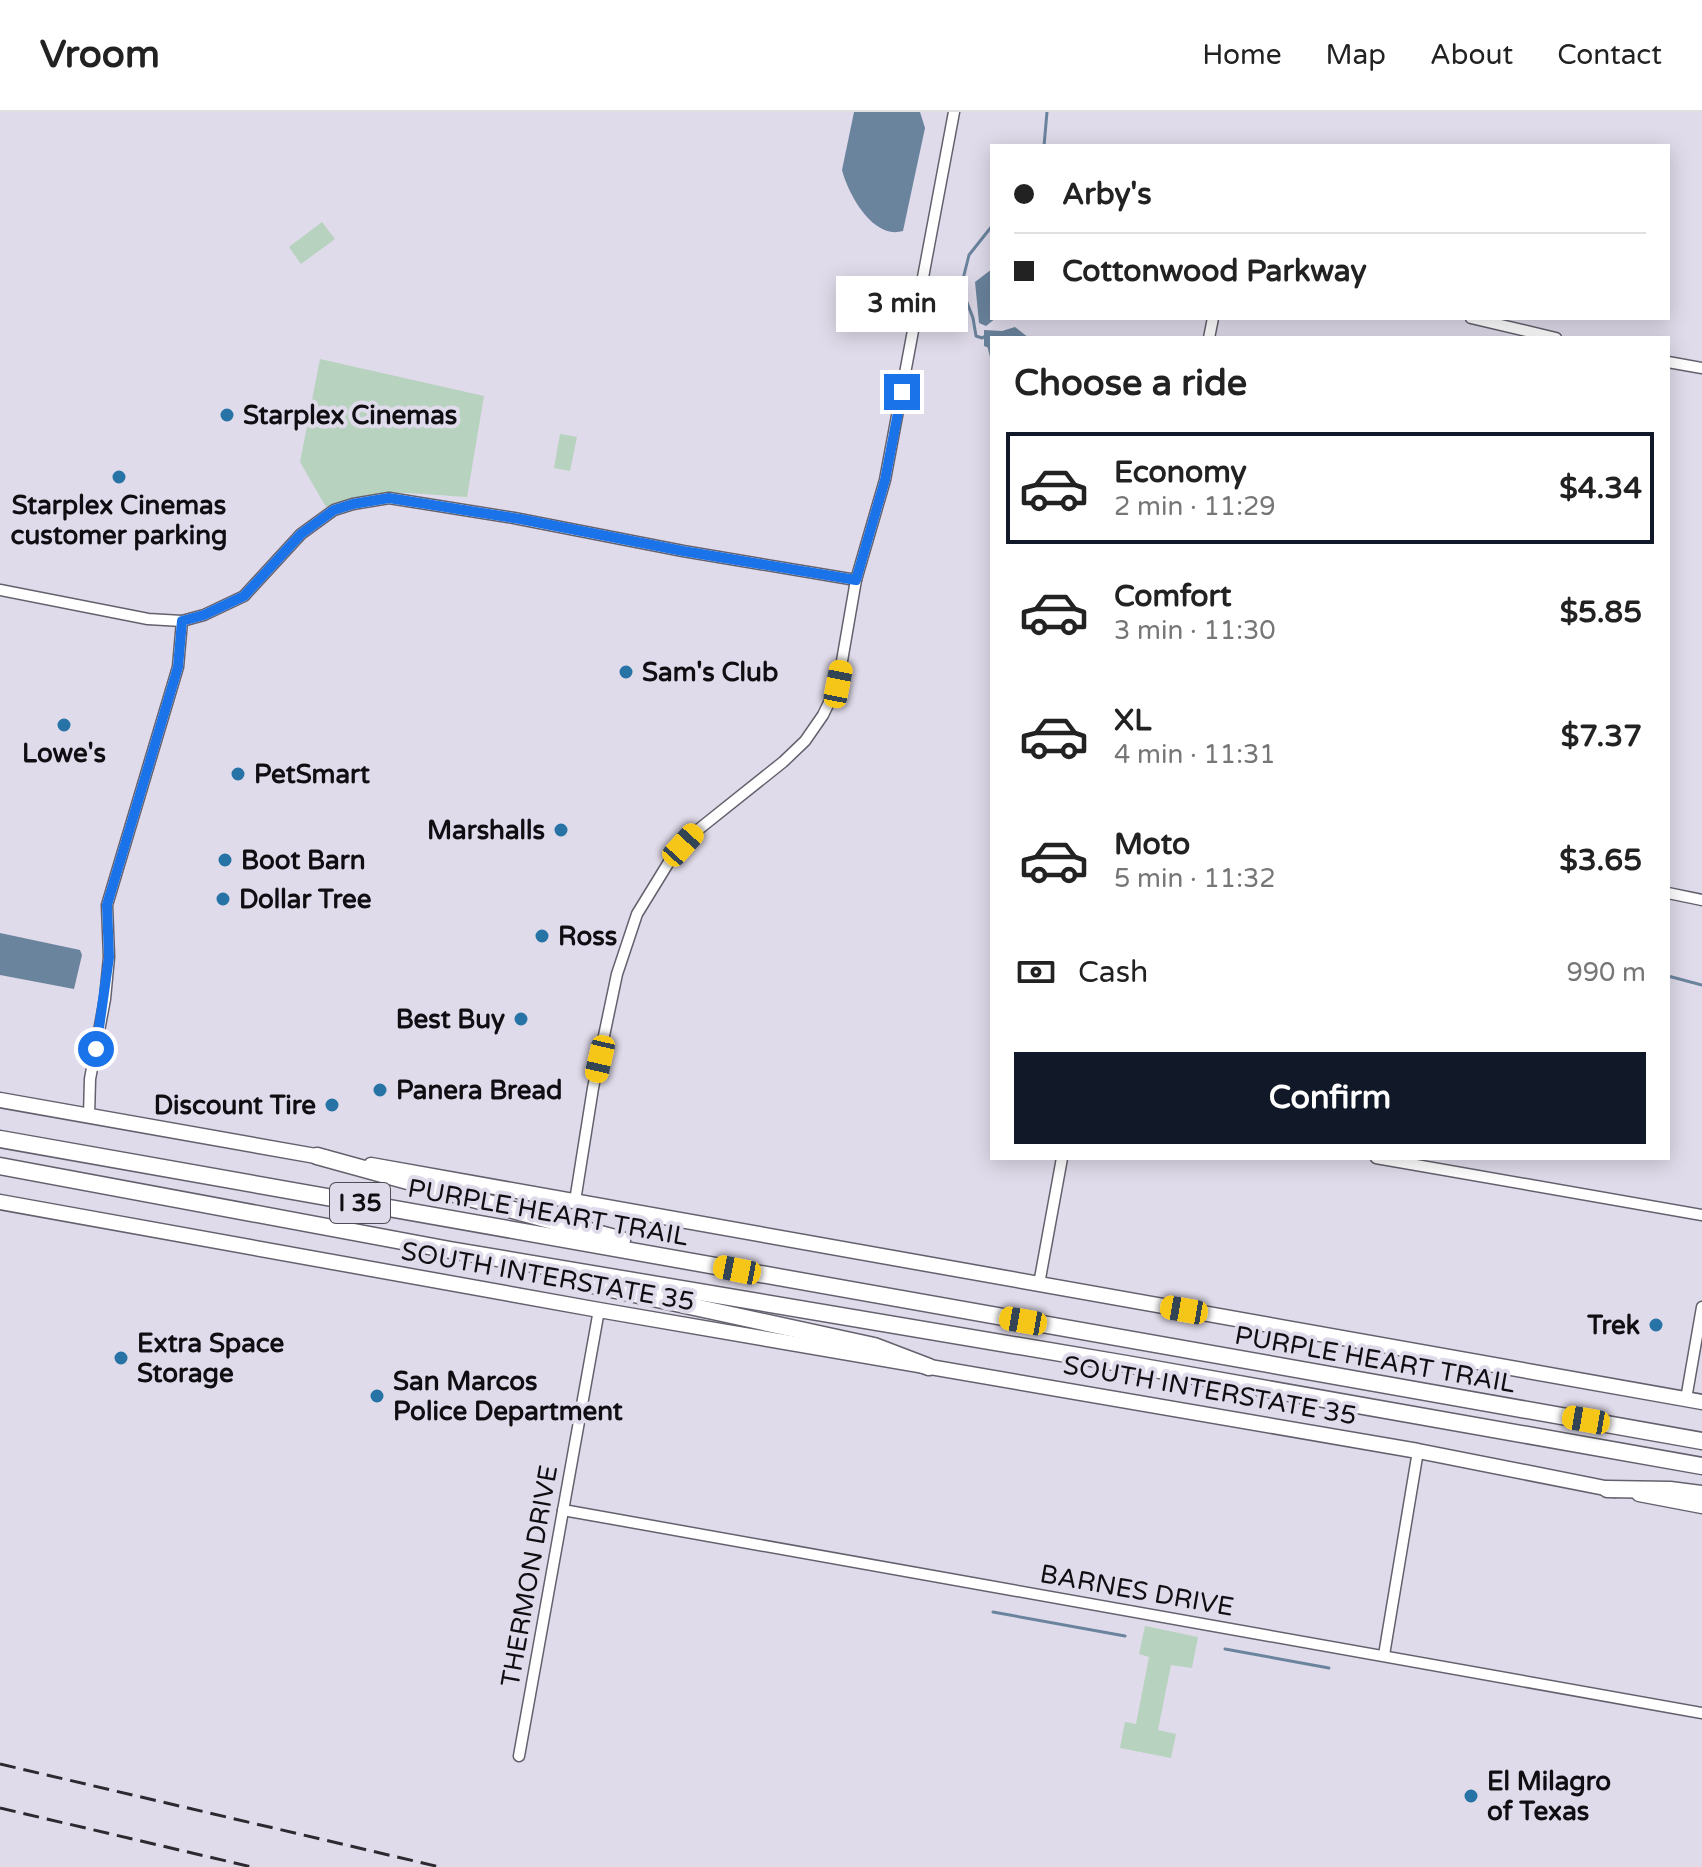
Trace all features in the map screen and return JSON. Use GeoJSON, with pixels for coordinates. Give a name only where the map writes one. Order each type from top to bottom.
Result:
{"type":"FeatureCollection","features":[{"type":"Feature","properties":{"kind":"highway","name":"PURPLE HEART TRAIL"},"geometry":{"type":"LineString","coordinates":[[0,1139],[1702,1441]]}},
{"type":"Feature","properties":{"kind":"highway"},"geometry":{"type":"LineString","coordinates":[[317,1156],[720,1267]]}},
{"type":"Feature","properties":{"kind":"highway","name":"PURPLE HEART TRAIL"},"geometry":{"type":"LineString","coordinates":[[0,1166],[450,1250],[1126,1364],[1702,1466]]}},
{"type":"Feature","properties":{"kind":"highway"},"geometry":{"type":"LineString","coordinates":[[450,1250],[492,1263],[874,1346],[929,1367]]}},
{"type":"Feature","properties":{"kind":"highway"},"geometry":{"type":"LineString","coordinates":[[1607,1489],[1702,1494]]}},
{"type":"Feature","properties":{"kind":"main road"},"geometry":{"type":"LineString","coordinates":[[0,1100],[1702,1402]]}},
{"type":"Feature","properties":{"kind":"main road","name":"SOUTH INTERSTATE 35"},"geometry":{"type":"LineString","coordinates":[[0,1202],[599,1310],[1418,1451],[1702,1506]]}},
{"type":"Feature","properties":{"kind":"street"},"geometry":{"type":"LineString","coordinates":[[575,1201],[593,1088],[617,974],[637,914],[672,857],[694,833],[805,741],[823,715],[838,684],[856,580],[885,480],[954,112]]}},
{"type":"Feature","properties":{"kind":"street"},"geometry":{"type":"LineString","coordinates":[[1480,320],[1548,336]]}},
{"type":"Feature","properties":{"kind":"street"},"geometry":{"type":"LineString","coordinates":[[1670,362],[1702,368]]}},
{"type":"Feature","properties":{"kind":"street"},"geometry":{"type":"LineString","coordinates":[[0,590],[148,619],[182,621],[204,615],[244,596],[301,534],[334,510],[389,498],[856,580]]}},
{"type":"Feature","properties":{"kind":"street"},"geometry":{"type":"LineString","coordinates":[[89,1116],[90,1079],[105,999],[109,957],[107,905],[178,667],[182,621]]}},
{"type":"Feature","properties":{"kind":"street"},"geometry":{"type":"LineString","coordinates":[[1670,893],[1702,900]]}},
{"type":"Feature","properties":{"kind":"street"},"geometry":{"type":"LineString","coordinates":[[1039,1284],[1062,1160]]}},
{"type":"Feature","properties":{"kind":"street"},"geometry":{"type":"LineString","coordinates":[[1387,1160],[1702,1215]]}},
{"type":"Feature","properties":{"kind":"street"},"geometry":{"type":"LineString","coordinates":[[1686,1399],[1702,1307]]}},
{"type":"Feature","properties":{"kind":"street","name":"THERMON DRIVE"},"geometry":{"type":"LineString","coordinates":[[519,1756],[599,1310]]}},
{"type":"Feature","properties":{"kind":"street"},"geometry":{"type":"LineString","coordinates":[[1384,1655],[1418,1451]]}},
{"type":"Feature","properties":{"kind":"street","name":"BARNES DRIVE"},"geometry":{"type":"LineString","coordinates":[[563,1510],[1702,1713]]}},
{"type":"Feature","properties":{"kind":"green space"},"geometry":{"type":"Polygon","coordinates":[[[322,222],[335,239],[301,264],[289,247],[322,222]]]}},
{"type":"Feature","properties":{"kind":"green space"},"geometry":{"type":"Polygon","coordinates":[[[320,359],[484,396],[467,497],[378,494],[344,500],[326,507],[300,462],[320,359]]]}},
{"type":"Feature","properties":{"kind":"green space"},"geometry":{"type":"Polygon","coordinates":[[[560,434],[577,437],[570,471],[554,468],[560,434]]]}},
{"type":"Feature","properties":{"kind":"green space"},"geometry":{"type":"Polygon","coordinates":[[[1145,1626],[1198,1637],[1192,1668],[1171,1665],[1158,1730],[1176,1734],[1171,1758],[1120,1748],[1125,1722],[1136,1724],[1149,1657],[1139,1654],[1145,1626]]]}},
{"type":"Feature","properties":{"kind":"water"},"geometry":{"type":"Polygon","coordinates":[[[854,112],[920,112],[925,128],[903,231],[892,232],[872,222],[856,202],[845,180],[842,170],[854,112]]]}},
{"type":"Feature","properties":{"kind":"water"},"geometry":{"type":"Polygon","coordinates":[[[990,271],[990,320],[994,320],[986,326],[979,323],[975,282],[990,271]]]}},
{"type":"Feature","properties":{"kind":"water"},"geometry":{"type":"Polygon","coordinates":[[[1015,327],[1026,336],[990,336],[990,348],[984,346],[984,330],[1002,331],[1015,327]]]}},
{"type":"Feature","properties":{"kind":"water"},"geometry":{"type":"Polygon","coordinates":[[[0,933],[80,950],[82,955],[74,989],[0,975],[0,933]]]}},
{"type":"Feature","properties":{"kind":"waterway"},"geometry":{"type":"LineString","coordinates":[[1044,144],[1047,112]]}},
{"type":"Feature","properties":{"kind":"waterway"},"geometry":{"type":"LineString","coordinates":[[987,335],[982,338],[976,336],[973,318],[961,287],[969,255],[990,229]]}},
{"type":"Feature","properties":{"kind":"waterway"},"geometry":{"type":"LineString","coordinates":[[989,347],[990,351]]}},
{"type":"Feature","properties":{"kind":"waterway"},"geometry":{"type":"LineString","coordinates":[[1670,977],[1702,985]]}},
{"type":"Feature","properties":{"kind":"waterway"},"geometry":{"type":"LineString","coordinates":[[993,1612],[1125,1636]]}},
{"type":"Feature","properties":{"kind":"waterway"},"geometry":{"type":"LineString","coordinates":[[1225,1649],[1329,1668]]}},
{"type":"Feature","properties":{"kind":"railway"},"geometry":{"type":"LineString","coordinates":[[0,1764],[440,1867]]}},
{"type":"Feature","properties":{"kind":"railway"},"geometry":{"type":"LineString","coordinates":[[0,1808],[252,1867]]}},
{"type":"Feature","properties":{"kind":"place","name":"Starplex Cinemas"},"geometry":{"type":"Point","coordinates":[227,415]}},
{"type":"Feature","properties":{"kind":"place","name":"Starplex Cinemas customer parking"},"geometry":{"type":"Point","coordinates":[119,477]}},
{"type":"Feature","properties":{"kind":"place","name":"Sam's Club"},"geometry":{"type":"Point","coordinates":[626,672]}},
{"type":"Feature","properties":{"kind":"place","name":"Lowe's"},"geometry":{"type":"Point","coordinates":[64,725]}},
{"type":"Feature","properties":{"kind":"place","name":"PetSmart"},"geometry":{"type":"Point","coordinates":[238,774]}},
{"type":"Feature","properties":{"kind":"place","name":"Marshalls"},"geometry":{"type":"Point","coordinates":[561,830]}},
{"type":"Feature","properties":{"kind":"place","name":"Boot Barn"},"geometry":{"type":"Point","coordinates":[225,860]}},
{"type":"Feature","properties":{"kind":"place","name":"Dollar Tree"},"geometry":{"type":"Point","coordinates":[223,899]}},
{"type":"Feature","properties":{"kind":"place","name":"Ross"},"geometry":{"type":"Point","coordinates":[542,936]}},
{"type":"Feature","properties":{"kind":"place","name":"Best Buy"},"geometry":{"type":"Point","coordinates":[521,1019]}},
{"type":"Feature","properties":{"kind":"place","name":"Panera Bread"},"geometry":{"type":"Point","coordinates":[380,1090]}},
{"type":"Feature","properties":{"kind":"place","name":"Discount Tire"},"geometry":{"type":"Point","coordinates":[332,1105]}},
{"type":"Feature","properties":{"kind":"place","name":"Trek"},"geometry":{"type":"Point","coordinates":[1656,1325]}},
{"type":"Feature","properties":{"kind":"place","name":"Extra Space Storage"},"geometry":{"type":"Point","coordinates":[121,1358]}},
{"type":"Feature","properties":{"kind":"place","name":"San Marcos Police Department"},"geometry":{"type":"Point","coordinates":[377,1396]}},
{"type":"Feature","properties":{"kind":"place","name":"El Milagro of Texas"},"geometry":{"type":"Point","coordinates":[1471,1796]}},
{"type":"Feature","properties":{"kind":"route"},"geometry":{"type":"LineString","coordinates":[[96,1049],[109,957],[107,905],[178,667],[182,621],[204,615],[244,596],[301,534],[334,510],[389,498],[856,580],[885,480],[902,392]]}}]}
